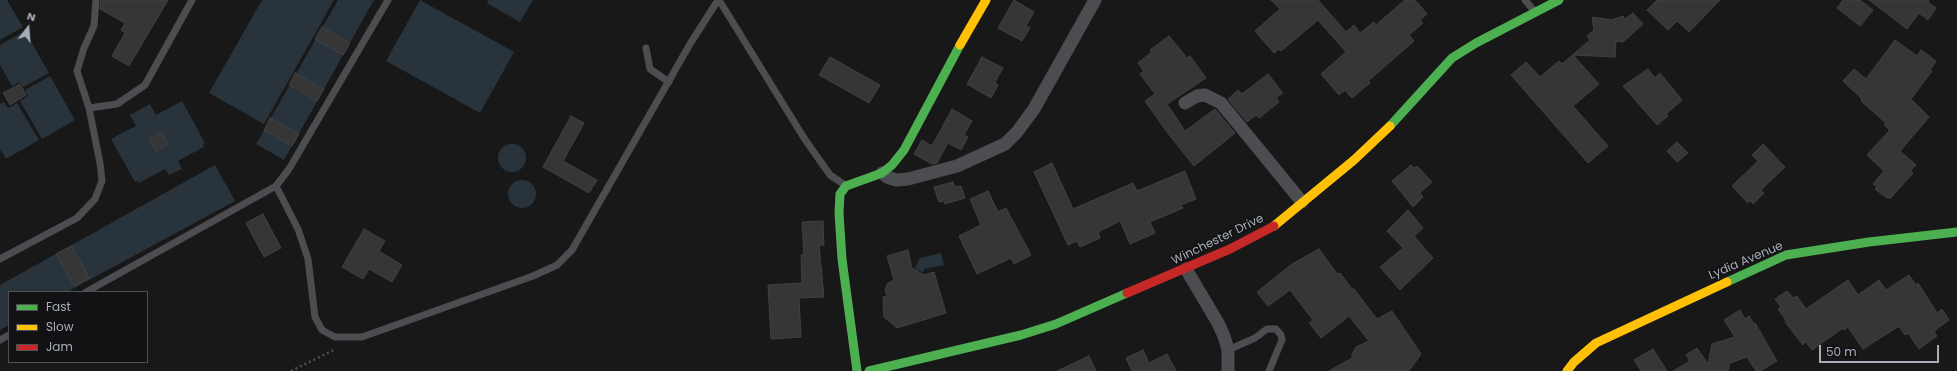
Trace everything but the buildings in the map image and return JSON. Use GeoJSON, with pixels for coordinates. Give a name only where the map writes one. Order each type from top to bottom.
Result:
{"type":"FeatureCollection","features":[{"type":"Feature","properties":{"kind":"street"},"geometry":{"type":"LineString","coordinates":[[857,371],[842,259],[839,220],[840,194],[846,186],[882,173],[892,165],[904,150],[954,56],[986,0]]}},
{"type":"Feature","properties":{"kind":"street"},"geometry":{"type":"LineString","coordinates":[[882,173],[887,178],[896,180],[908,179],[957,166],[1005,144],[1017,132],[1034,109],[1095,0]]}},
{"type":"Feature","properties":{"kind":"street","name":"Winchester Drive"},"geometry":{"type":"LineString","coordinates":[[869,371],[1020,335],[1056,324],[1186,269],[1273,227],[1354,160],[1382,134],[1452,58],[1476,42],[1559,0]]}},
{"type":"Feature","properties":{"kind":"street"},"geometry":{"type":"LineString","coordinates":[[1185,103],[1197,96],[1205,95],[1221,103],[1302,202]]}},
{"type":"Feature","properties":{"kind":"street","name":"Lydia Avenue"},"geometry":{"type":"LineString","coordinates":[[1567,371],[1574,362],[1596,343],[1786,255],[1869,242],[1957,232]]}},
{"type":"Feature","properties":{"kind":"street"},"geometry":{"type":"LineString","coordinates":[[1186,269],[1218,323],[1228,350],[1228,371]]}},
{"type":"Feature","properties":{"kind":"lane"},"geometry":{"type":"LineString","coordinates":[[0,259],[77,218],[95,199],[102,181],[89,108],[77,71],[84,48],[94,26],[96,0]]}},
{"type":"Feature","properties":{"kind":"lane"},"geometry":{"type":"LineString","coordinates":[[89,108],[117,104],[145,85],[192,0]]}},
{"type":"Feature","properties":{"kind":"lane"},"geometry":{"type":"LineString","coordinates":[[88,291],[276,186],[289,169],[388,0]]}},
{"type":"Feature","properties":{"kind":"lane"},"geometry":{"type":"LineString","coordinates":[[276,186],[298,229],[308,259],[315,317],[322,330],[335,337],[362,337],[533,276],[557,265],[572,250],[690,44],[718,0],[804,138],[830,175],[846,186]]}},
{"type":"Feature","properties":{"kind":"lane"},"geometry":{"type":"LineString","coordinates":[[1525,0],[1535,12]]}},
{"type":"Feature","properties":{"kind":"lane"},"geometry":{"type":"LineString","coordinates":[[646,48],[650,69],[669,82]]}},
{"type":"Feature","properties":{"kind":"lane"},"geometry":{"type":"LineString","coordinates":[[1228,350],[1255,338],[1267,329],[1276,329],[1281,334],[1282,340],[1269,371]]}},
{"type":"Feature","properties":{"kind":"path"},"geometry":{"type":"LineString","coordinates":[[291,371],[362,337]]}},
{"type":"Feature","properties":{"kind":"shaded area"},"geometry":{"type":"Polygon","coordinates":[[[0,0],[7,0],[23,27],[0,40],[0,0]]]}},
{"type":"Feature","properties":{"kind":"shaded area"},"geometry":{"type":"Polygon","coordinates":[[[262,0],[334,0],[264,124],[209,93],[262,0]]]}},
{"type":"Feature","properties":{"kind":"shaded area"},"geometry":{"type":"Polygon","coordinates":[[[338,0],[374,0],[284,160],[256,144],[338,0]]]}},
{"type":"Feature","properties":{"kind":"shaded area"},"geometry":{"type":"Polygon","coordinates":[[[420,0],[514,52],[480,113],[386,61],[420,0]]]}},
{"type":"Feature","properties":{"kind":"shaded area"},"geometry":{"type":"Polygon","coordinates":[[[488,0],[533,0],[520,22],[487,3],[488,0]]]}},
{"type":"Feature","properties":{"kind":"shaded area"},"geometry":{"type":"Polygon","coordinates":[[[25,31],[49,73],[23,87],[20,82],[12,86],[0,65],[0,45],[25,31]]]}},
{"type":"Feature","properties":{"kind":"shaded area"},"geometry":{"type":"Polygon","coordinates":[[[50,76],[75,120],[42,139],[20,101],[28,96],[25,90],[50,76]]]}},
{"type":"Feature","properties":{"kind":"shaded area"},"geometry":{"type":"Polygon","coordinates":[[[182,101],[205,143],[203,144],[204,147],[178,161],[182,169],[169,175],[165,169],[139,183],[137,181],[135,182],[111,139],[136,126],[130,115],[150,104],[156,115],[182,101]]]}},
{"type":"Feature","properties":{"kind":"shaded area"},"geometry":{"type":"Polygon","coordinates":[[[4,102],[8,108],[17,103],[39,140],[6,159],[0,149],[0,104],[4,102]]]}},
{"type":"Feature","properties":{"kind":"shaded area"},"geometry":{"type":"Polygon","coordinates":[[[512,144],[522,148],[526,158],[522,168],[512,172],[502,168],[498,158],[502,148],[512,144]]]}},
{"type":"Feature","properties":{"kind":"shaded area"},"geometry":{"type":"Polygon","coordinates":[[[215,165],[235,201],[69,291],[8,291],[8,326],[0,330],[0,285],[215,165]]]}},
{"type":"Feature","properties":{"kind":"shaded area"},"geometry":{"type":"Polygon","coordinates":[[[522,180],[532,184],[536,194],[532,204],[522,208],[512,204],[508,194],[512,184],[522,180]]]}},
{"type":"Feature","properties":{"kind":"shaded area"},"geometry":{"type":"Polygon","coordinates":[[[941,253],[944,265],[924,269],[923,272],[916,270],[915,268],[920,258],[941,253]]]}},
{"type":"Feature","properties":{"kind":"traffic: fast"},"geometry":{"type":"LineString","coordinates":[[1390,126],[1452,58],[1476,43],[1559,0]]}},
{"type":"Feature","properties":{"kind":"traffic: fast"},"geometry":{"type":"LineString","coordinates":[[857,371],[842,259],[839,213],[840,194],[846,186],[882,173],[892,165],[904,150],[960,45]]}},
{"type":"Feature","properties":{"kind":"traffic: fast"},"geometry":{"type":"LineString","coordinates":[[1727,282],[1786,255],[1869,242],[1957,232]]}},
{"type":"Feature","properties":{"kind":"traffic: fast"},"geometry":{"type":"LineString","coordinates":[[869,371],[1021,335],[1056,324],[1127,293]]}},
{"type":"Feature","properties":{"kind":"traffic: slow"},"geometry":{"type":"LineString","coordinates":[[960,45],[986,0]]}},
{"type":"Feature","properties":{"kind":"traffic: slow"},"geometry":{"type":"LineString","coordinates":[[1274,226],[1354,160],[1390,126]]}},
{"type":"Feature","properties":{"kind":"traffic: slow"},"geometry":{"type":"LineString","coordinates":[[1567,371],[1574,362],[1596,343],[1727,282]]}},
{"type":"Feature","properties":{"kind":"traffic: jam"},"geometry":{"type":"LineString","coordinates":[[1127,293],[1230,249],[1274,226]]}}]}
